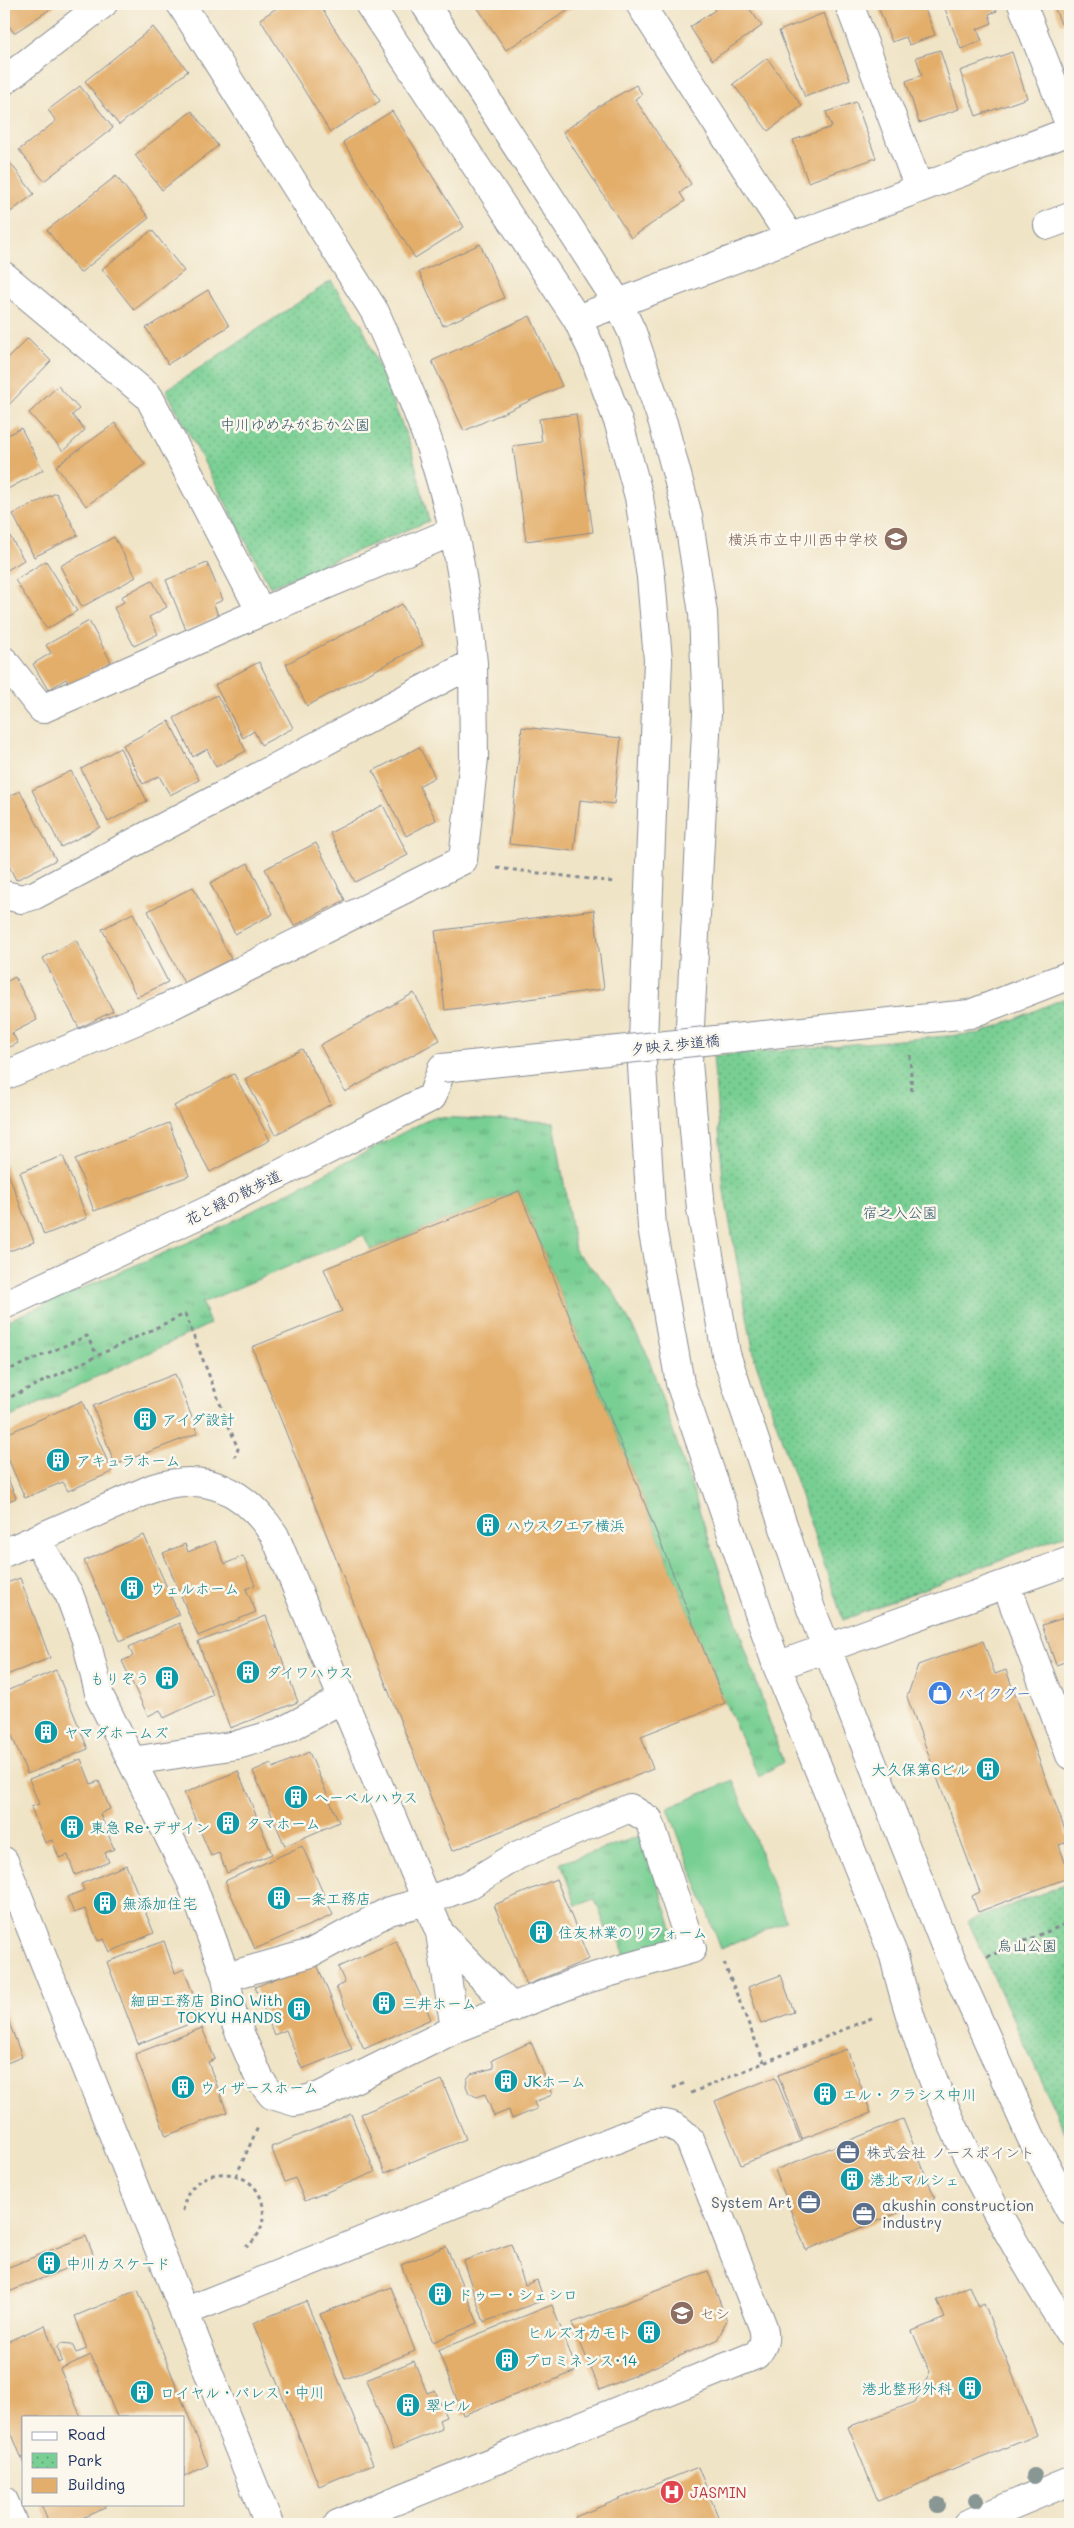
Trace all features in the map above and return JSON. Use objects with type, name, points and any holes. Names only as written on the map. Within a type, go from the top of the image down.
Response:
[{"type":"street","points":[[4,81],[103,4]]},
{"type":"street","points":[[4,1076],[164,1009],[463,860],[474,758],[473,663],[466,596],[439,473],[420,418],[375,312],[182,4]]},
{"type":"street","points":[[369,4],[577,319],[592,350],[619,424],[639,497],[651,577],[658,660],[642,1066],[652,1227],[680,1383],[777,1666],[894,1956],[906,2006],[946,2115],[1021,2256],[1070,2334]]},
{"type":"street","points":[[425,4],[618,303],[632,332],[663,423],[688,516],[703,613],[707,714],[688,1062],[701,1209],[726,1354],[811,1609],[944,1943],[1031,2137],[1070,2211]]},
{"type":"street","points":[[640,4],[790,238]]},
{"type":"street","points":[[849,4],[920,188]]},
{"type":"street","points":[[1022,4],[1070,126]]},
{"type":"street","points":[[577,319],[1070,131]]},
{"type":"street","points":[[4,276],[149,397],[261,612]]},
{"type":"street","points":[[4,661],[42,709],[261,612],[452,532]]},
{"type":"street","points":[[4,895],[22,899],[35,895],[473,663]]},
{"type":"street","name":"夕映え歩道橋","points":[[442,1068],[970,1014],[1070,975]]},
{"type":"street","name":"花と緑の散歩道","points":[[4,1305],[212,1209],[432,1097],[442,1068]]},
{"type":"street","points":[[4,1553],[153,1488],[173,1482],[194,1480],[225,1488],[252,1507],[275,1536],[440,1933],[455,2029]]},
{"type":"street","points":[[36,1538],[69,1594],[86,1640],[100,1697],[191,1882],[226,1977],[233,2017],[260,2080],[272,2095],[295,2102],[320,2096],[455,2029],[579,1981],[692,1949],[649,1820],[630,1808],[518,1855],[468,1886],[427,1901],[389,1911],[311,1953],[226,1977]]},
{"type":"street","points":[[777,1666],[1070,1561]]},
{"type":"street","points":[[1006,1584],[1070,1755]]},
{"type":"street","points":[[132,1761],[191,1750],[237,1745],[281,1732],[342,1699]]},
{"type":"street","points":[[4,1861],[269,2524]]},
{"type":"street","points":[[440,1933],[512,2008]]},
{"type":"street","points":[[184,2312],[654,2124],[665,2122],[674,2126],[682,2131],[690,2141],[763,2327],[765,2337],[763,2347],[756,2355],[338,2524]]},
{"type":"street","points":[[968,2524],[1070,2481]]},
{"type":"street","points":[[4,2500],[13,2524]]},
{"type":"path","points":[[463,860],[489,867],[650,886]]},
{"type":"path","points":[[4,1400],[185,1314],[238,1448],[225,1488]]},
{"type":"path","points":[[4,1372],[87,1336],[97,1355]]},
{"type":"path","points":[[980,1960],[1070,1922]]},
{"type":"path","points":[[692,1949],[724,1962],[764,2062]]},
{"type":"path","points":[[691,2093],[864,2021]]},
{"type":"path","points":[[236,2176],[272,2095]]},
{"type":"path","points":[[183,2217],[187,2196],[194,2185],[205,2177],[217,2174],[236,2176],[253,2186],[260,2196],[264,2210],[263,2223],[258,2236],[244,2248]]},
{"type":"green space","name":"中川ゆめみがおか公園","points":[[331,281],[362,325],[411,447],[429,521],[270,587],[166,390]]},
{"type":"green space","name":"宿之入公園","points":[[1070,996],[1070,1533],[843,1620],[755,1360],[724,1191],[713,1056],[981,1033]]},
{"type":"green space","points":[[433,1117],[554,1122],[575,1251],[612,1289],[648,1356],[783,1762],[759,1777],[725,1703],[519,1191],[371,1250],[363,1235],[202,1303],[210,1324],[4,1420],[4,1322],[210,1233]]},
{"type":"green space","points":[[733,1780],[786,1921],[721,1949],[668,1808]]},
{"type":"green space","points":[[643,1835],[675,1938],[658,1949],[625,1957],[617,1931],[608,1934],[595,1899],[576,1906],[561,1863]]},
{"type":"green space","name":"烏山公園","points":[[1070,1883],[1070,2143],[968,1921]]},
{"type":"building","points":[[4,4],[58,4],[14,33],[4,18]]},
{"type":"building","points":[[283,4],[319,4],[380,101],[330,132],[260,19]]},
{"type":"building","points":[[475,4],[578,4],[506,50]]},
{"type":"building","points":[[710,4],[746,4],[762,26],[712,60],[690,27],[715,10]]},
{"type":"building","points":[[877,4],[923,4],[935,35],[909,45],[906,37],[892,42]]},
{"type":"building","points":[[943,4],[994,4],[997,11],[989,14],[992,23],[977,29],[982,41],[961,49]]},
{"type":"building","points":[[1053,4],[1070,4],[1070,20],[1061,24]]},
{"type":"building","points":[[824,13],[850,79],[805,97],[779,31]]},
{"type":"building","points":[[153,27],[188,71],[119,125],[85,81]]},
{"type":"building","points":[[940,50],[959,109],[919,123],[906,81],[922,75],[916,57]]},
{"type":"building","points":[[1012,52],[1027,98],[976,116],[960,71]]},
{"type":"building","points":[[767,58],[802,106],[768,131],[733,84]]},
{"type":"building","points":[[636,85],[642,94],[635,99],[691,184],[680,193],[685,201],[631,238],[563,132],[599,106]]},
{"type":"building","points":[[80,86],[113,128],[44,181],[19,150],[56,121],[48,110]]},
{"type":"building","points":[[856,102],[876,158],[808,182],[793,140],[832,127],[826,112]]},
{"type":"building","points":[[192,111],[218,146],[162,190],[135,155]]},
{"type":"building","points":[[392,111],[464,227],[415,258],[343,142]]},
{"type":"building","points":[[8,160],[34,194],[4,217],[4,164]]},
{"type":"building","points":[[116,176],[149,218],[80,273],[47,230]]},
{"type":"building","points":[[152,230],[184,271],[134,310],[102,269]]},
{"type":"building","points":[[480,244],[504,298],[443,326],[419,272]]},
{"type":"building","points":[[208,290],[229,326],[168,364],[146,328]]},
{"type":"building","points":[[530,316],[562,386],[464,431],[432,361]]},
{"type":"building","points":[[28,338],[51,361],[4,410],[4,362]]},
{"type":"building","points":[[58,386],[79,409],[72,415],[85,430],[63,451],[29,413]]},
{"type":"building","points":[[576,414],[593,532],[526,541],[513,446],[542,442],[539,419]]},
{"type":"building","points":[[115,423],[145,464],[86,506],[56,466]]},
{"type":"building","points":[[21,428],[43,470],[4,491],[4,437]]},
{"type":"building","points":[[56,493],[78,535],[34,557],[13,514]]},
{"type":"building","points":[[4,526],[24,560],[4,572]]},
{"type":"building","points":[[114,537],[136,577],[82,607],[60,566]]},
{"type":"building","points":[[46,561],[77,611],[47,629],[15,580]]},
{"type":"building","points":[[207,563],[223,600],[214,604],[218,616],[186,630],[166,580]]},
{"type":"building","points":[[152,580],[167,607],[149,617],[158,634],[134,646],[114,608],[124,602],[121,597]]},
{"type":"building","points":[[402,604],[423,645],[307,706],[286,664]]},
{"type":"building","points":[[89,621],[111,662],[70,685],[66,679],[48,690],[33,664],[51,653],[46,645]]},
{"type":"building","points":[[259,662],[293,728],[261,745],[254,731],[243,738],[215,685]]},
{"type":"building","points":[[217,695],[246,751],[216,767],[207,749],[193,757],[174,718]]},
{"type":"building","points":[[169,721],[199,780],[170,795],[159,776],[143,784],[123,745]]},
{"type":"building","points":[[522,727],[621,738],[614,804],[580,800],[574,851],[509,844]]},
{"type":"building","points":[[419,747],[435,777],[419,786],[436,820],[406,836],[373,771]]},
{"type":"building","points":[[120,748],[147,801],[108,822],[81,769]]},
{"type":"building","points":[[71,771],[100,827],[61,847],[32,790]]},
{"type":"building","points":[[20,791],[56,860],[16,880],[4,856],[4,799]]},
{"type":"building","points":[[383,805],[408,855],[355,882],[330,833]]},
{"type":"building","points":[[316,843],[345,900],[294,926],[265,869]]},
{"type":"building","points":[[248,863],[273,914],[235,934],[210,883]]},
{"type":"building","points":[[193,887],[231,959],[184,983],[148,911]]},
{"type":"building","points":[[594,910],[604,989],[445,1010],[435,931]]},
{"type":"building","points":[[133,913],[168,982],[137,997],[102,929]]},
{"type":"building","points":[[76,940],[113,1011],[79,1028],[43,958]]},
{"type":"building","points":[[15,977],[37,1020],[12,1033],[18,1043],[4,1050],[4,983]]},
{"type":"building","points":[[414,993],[440,1040],[345,1092],[320,1045]]},
{"type":"building","points":[[302,1049],[331,1104],[275,1135],[245,1079]]},
{"type":"building","points":[[234,1074],[270,1140],[210,1172],[174,1106]]},
{"type":"building","points":[[169,1123],[189,1176],[94,1211],[75,1159]]},
{"type":"building","points":[[63,1156],[87,1218],[44,1235],[20,1172]]},
{"type":"building","points":[[4,1162],[34,1242],[4,1253]]},
{"type":"building","name":"ハウスクエア横浜","points":[[519,1191],[725,1703],[641,1736],[653,1769],[452,1851],[252,1347],[342,1311],[324,1269]]},
{"type":"building","name":"アイダ設計","points":[[175,1374],[198,1433],[115,1465],[93,1406]]},
{"type":"building","name":"アキュラホーム","points":[[82,1401],[112,1472],[68,1491],[63,1482],[25,1498],[4,1449],[4,1435]]},
{"type":"building","points":[[4,1469],[16,1498],[4,1503]]},
{"type":"building","name":"ウェルホーム","points":[[144,1535],[179,1615],[120,1641],[84,1561]]},
{"type":"building","points":[[215,1541],[225,1564],[243,1556],[255,1585],[246,1589],[256,1612],[198,1636],[163,1553],[185,1544],[188,1552]]},
{"type":"building","points":[[20,1578],[50,1658],[4,1676],[4,1584]]},
{"type":"building","name":"ダイワハウス","points":[[266,1616],[298,1702],[230,1728],[198,1642]]},
{"type":"building","points":[[1070,1616],[1070,1660],[1056,1665],[1042,1625]]},
{"type":"building","name":"もりぞう","points":[[179,1623],[213,1695],[164,1718],[160,1710],[148,1716],[122,1661],[133,1656],[129,1647]]},
{"type":"building","name":"大久保第6ビル","points":[[983,1641],[995,1674],[1006,1670],[1069,1841],[1059,1845],[1070,1877],[978,1912],[972,1896],[980,1892],[907,1697],[918,1665]]},
{"type":"building","name":"ヤマダホームズ","points":[[56,1670],[88,1749],[27,1774],[4,1715],[4,1692]]},
{"type":"building","name":"へーベルハウス","points":[[309,1752],[339,1822],[285,1846],[253,1771],[271,1763],[273,1768]]},
{"type":"building","name":"東急 Re･デザイン","points":[[81,1759],[91,1784],[99,1781],[110,1809],[100,1814],[114,1849],[105,1853],[109,1862],[75,1875],[68,1855],[59,1858],[52,1840],[45,1843],[31,1807],[39,1804],[29,1779]]},
{"type":"building","name":"タマホーム","points":[[238,1771],[272,1854],[227,1873],[219,1853],[211,1856],[184,1793]]},
{"type":"building","name":"一条工務店","points":[[302,1846],[333,1915],[255,1949],[225,1881]]},
{"type":"building","name":"無添加住宅","points":[[126,1865],[154,1933],[110,1952],[104,1939],[98,1941],[85,1909],[74,1913],[67,1897],[84,1890],[81,1884]]},
{"type":"building","name":"住友林業のリフォーム","points":[[556,1879],[589,1959],[527,1985],[494,1905]]},
{"type":"building","points":[[164,1941],[175,1973],[184,1969],[202,2019],[138,2044],[107,1962]]},
{"type":"building","name":"三井ホーム","points":[[396,1941],[431,2019],[364,2049],[336,1987],[345,1983],[338,1967]]},
{"type":"building","name":"細田工務店 BinO With TOKYU HANDS","points":[[316,1962],[352,2049],[302,2069],[286,2030],[274,2035],[255,1987]]},
{"type":"building","points":[[781,1975],[794,2012],[761,2024],[748,1987]]},
{"type":"building","points":[[4,2009],[22,2057],[4,2064]]},
{"type":"building","name":"ウィザースホーム","points":[[202,2028],[215,2059],[208,2062],[227,2112],[166,2136],[135,2054]]},
{"type":"building","name":"JKホーム","points":[[531,2042],[552,2095],[534,2102],[537,2109],[512,2119],[509,2110],[494,2116],[485,2094],[477,2097],[469,2093],[466,2086],[467,2079],[471,2074],[494,2068],[492,2060]]},
{"type":"building","name":"エル・クラシス中川","points":[[847,2049],[871,2113],[802,2139],[778,2075]]},
{"type":"building","points":[[775,2077],[801,2141],[741,2165],[715,2101]]},
{"type":"building","points":[[442,2080],[466,2139],[385,2173],[361,2114]]},
{"type":"building","points":[[351,2114],[375,2172],[305,2201],[295,2178],[285,2182],[271,2147]]},
{"type":"building","name":"港北マルシェ","points":[[903,2119],[935,2198],[806,2250],[775,2170]]},
{"type":"building","name":"中川カスケード","points":[[86,2236],[94,2257],[4,2294],[4,2269]]},
{"type":"building","points":[[511,2244],[525,2285],[537,2280],[544,2300],[484,2322],[463,2261]]},
{"type":"building","name":"ドゥー・シェシロ","points":[[446,2246],[478,2323],[433,2342],[401,2265]]},
{"type":"building","name":"ヒルズオカモト","points":[[708,2271],[727,2321],[717,2340],[600,2390],[572,2323]]},
{"type":"building","name":"港北整形外科","points":[[969,2286],[978,2307],[984,2304],[1037,2435],[878,2501],[848,2427],[915,2402],[930,2372],[912,2331],[945,2318],[937,2300]]},
{"type":"building","points":[[391,2287],[415,2351],[345,2379],[320,2314]]},
{"type":"building","name":"ロイヤル・パレス・中川","points":[[138,2290],[208,2465],[185,2476],[185,2416],[117,2416],[91,2355],[60,2369],[81,2416],[22,2416],[22,2459],[4,2415],[4,2343],[45,2325],[58,2363],[62,2361],[58,2348],[60,2343],[72,2344],[76,2353],[87,2349],[75,2316]]},
{"type":"building","points":[[306,2301],[373,2464],[319,2486],[253,2323]]},
{"type":"building","name":"プロミネンス･14","points":[[552,2305],[577,2371],[463,2415],[438,2350]]},
{"type":"building","name":"翠ビル","points":[[414,2361],[427,2393],[435,2390],[446,2417],[439,2420],[442,2429],[393,2449],[366,2380]]},
{"type":"building","name":"JASMIN","points":[[698,2467],[721,2524],[578,2524],[575,2517]]},
{"type":"building","points":[[42,2506],[104,2506],[105,2508],[68,2524],[60,2524],[59,2521],[49,2524]]},
{"type":"place","name":"横浜市立中川西中学校","points":[[896,539]]},
{"type":"place","name":"アイダ設計","points":[[145,1419]]},
{"type":"place","name":"アキュラホーム","points":[[58,1460]]},
{"type":"place","name":"ハウスクエア横浜","points":[[488,1525]]},
{"type":"place","name":"ウェルホーム","points":[[132,1588]]},
{"type":"place","name":"ダイワハウス","points":[[248,1672]]},
{"type":"place","name":"もりぞう","points":[[167,1678]]},
{"type":"place","name":"バイクグー","points":[[940,1693]]},
{"type":"place","name":"ヤマダホームズ","points":[[46,1732]]},
{"type":"place","name":"大久保第6ビル","points":[[988,1769]]},
{"type":"place","name":"へーベルハウス","points":[[296,1797]]},
{"type":"place","name":"タマホーム","points":[[228,1823]]},
{"type":"place","name":"東急 Re･デザイン","points":[[72,1827]]},
{"type":"place","name":"一条工務店","points":[[279,1898]]},
{"type":"place","name":"無添加住宅","points":[[105,1903]]},
{"type":"place","name":"住友林業のリフォーム","points":[[541,1932]]},
{"type":"place","name":"三井ホーム","points":[[384,2003]]},
{"type":"place","name":"細田工務店 BinO With TOKYU HANDS","points":[[299,2009]]},
{"type":"place","name":"JKホーム","points":[[506,2081]]},
{"type":"place","name":"ウィザースホーム","points":[[183,2087]]},
{"type":"place","name":"エル・クラシス中川","points":[[825,2094]]},
{"type":"place","name":"株式会社 ノースポイント","points":[[848,2152]]},
{"type":"place","name":"港北マルシェ","points":[[852,2179]]},
{"type":"place","name":"System Art","points":[[809,2202]]},
{"type":"place","name":"akushin construction industry","points":[[864,2214]]},
{"type":"place","name":"中川カスケード","points":[[49,2263]]},
{"type":"place","name":"ドゥー・シェシロ","points":[[440,2294]]},
{"type":"place","name":"セシ","points":[[682,2313]]},
{"type":"place","name":"ヒルズオカモト","points":[[649,2332]]},
{"type":"place","name":"プロミネンス･14","points":[[507,2360]]},
{"type":"place","name":"港北整形外科","points":[[970,2388]]},
{"type":"place","name":"ロイヤル・パレス・中川","points":[[142,2392]]},
{"type":"place","name":"翠ビル","points":[[408,2405]]},
{"type":"place","name":"JASMIN","points":[[672,2492]]}]
